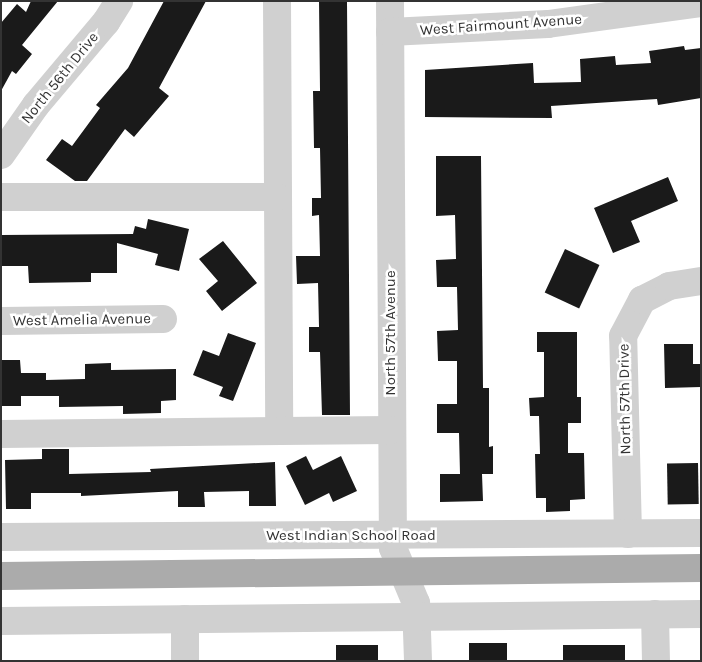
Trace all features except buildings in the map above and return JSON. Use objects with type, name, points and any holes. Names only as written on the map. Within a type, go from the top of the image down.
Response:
[{"type":"main road","points":[[1,576],[701,568]]},
{"type":"street","name":"North 56th Drive","points":[[1,155],[36,105],[106,22],[119,1]]},
{"type":"street","points":[[277,1],[279,431]]},
{"type":"street","name":"North 57th Avenue","points":[[390,1],[393,548],[405,570],[416,604],[418,661]]},
{"type":"street","name":"West Fairmount Avenue","points":[[390,32],[548,24],[701,3]]},
{"type":"street","points":[[1,197],[277,197]]},
{"type":"street","name":"North 57th Drive","points":[[628,534],[624,336],[642,300],[669,286],[701,281]]},
{"type":"street","name":"West Amelia Avenue","points":[[1,321],[163,319]]},
{"type":"street","points":[[1,434],[391,430]]},
{"type":"street","name":"West Indian School Road","points":[[1,537],[393,537],[701,533]]},
{"type":"street","points":[[655,614],[656,661]]},
{"type":"street","points":[[1,621],[701,614]]},
{"type":"street","points":[[184,619],[185,661]]}]
